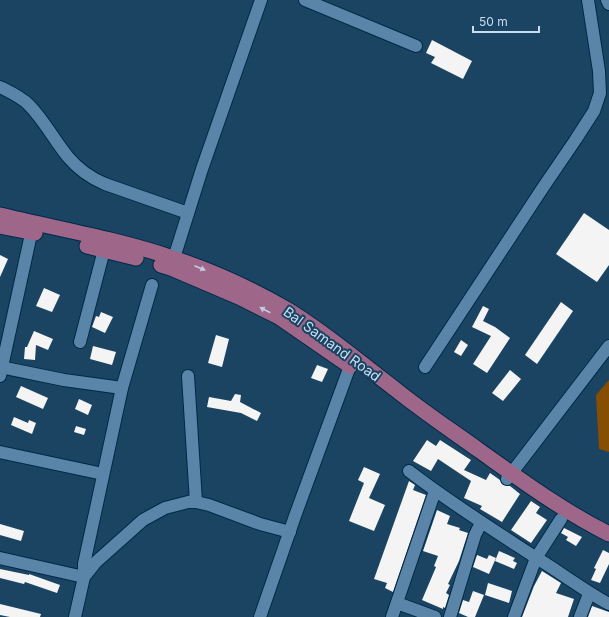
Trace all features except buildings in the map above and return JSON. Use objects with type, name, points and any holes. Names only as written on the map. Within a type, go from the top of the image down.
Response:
[{"type":"main road","name":"Bal Samand Road","points":[[0,215],[32,228],[104,250],[171,268],[239,297],[279,318],[350,366],[391,398],[509,476],[609,534]]},
{"type":"main road","name":"Bal Samand Road","points":[[0,226],[32,228],[131,246],[174,258],[271,300],[330,338],[561,518],[609,545]]},
{"type":"street","points":[[174,258],[261,0]]},
{"type":"street","points":[[305,0],[416,46]]},
{"type":"street","points":[[425,367],[594,111],[600,93],[600,71],[588,0]]},
{"type":"street","points":[[607,0],[609,4]]},
{"type":"street","points":[[0,87],[28,104],[37,114],[68,158],[78,168],[92,178],[188,213]]},
{"type":"street","points":[[32,228],[1,370],[122,388]]},
{"type":"street","points":[[80,342],[104,250]]},
{"type":"street","points":[[75,617],[84,577],[84,564],[122,388],[152,286]]},
{"type":"street","points":[[509,476],[609,346]]},
{"type":"street","points":[[260,617],[350,366]]},
{"type":"street","points":[[188,376],[196,502]]},
{"type":"street","points":[[0,452],[103,474]]},
{"type":"street","points":[[409,471],[481,523],[589,594],[609,604]]},
{"type":"street","points":[[392,617],[435,491]]},
{"type":"street","points":[[84,577],[96,562],[142,520],[165,508],[192,501],[209,505],[260,524],[290,532]]},
{"type":"street","points":[[514,617],[526,581],[536,558],[561,518]]},
{"type":"street","points":[[450,617],[475,535],[481,523]]},
{"type":"street","points":[[0,558],[84,577]]},
{"type":"street","points":[[580,617],[589,594]]},
{"type":"street","points":[[397,603],[435,617]]},
{"type":"shaded area","points":[[609,380],[609,452],[599,449],[596,395]]}]
